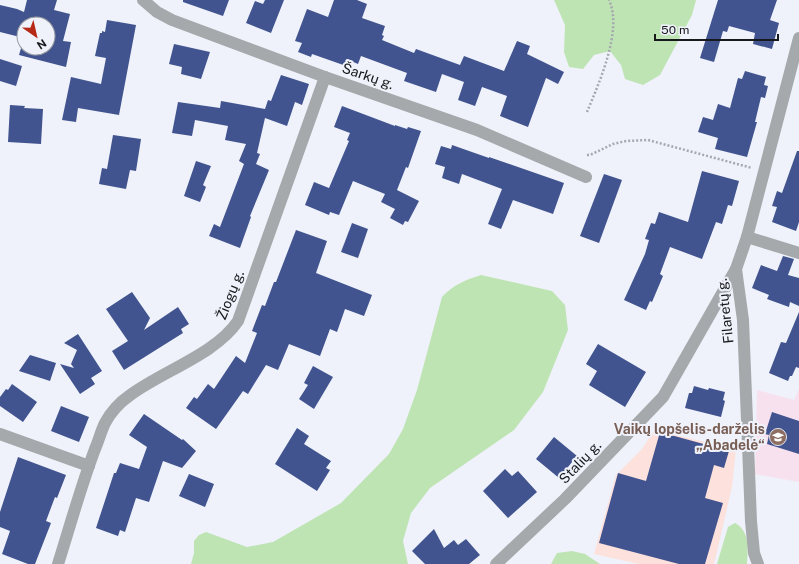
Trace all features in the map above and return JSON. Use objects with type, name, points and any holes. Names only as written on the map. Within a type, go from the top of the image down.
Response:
[{"type":"street","name":"Šarkų g.","points":[[143,0],[157,12],[172,20],[325,77],[477,130],[586,177]]},
{"type":"street","name":"Filaretų g.","points":[[758,564],[754,553],[751,521],[743,320],[736,269],[747,237],[799,38]]},
{"type":"street","name":"Žiogų g.","points":[[58,564],[89,466],[106,423],[115,409],[127,397],[145,385],[220,341],[232,331],[238,321],[325,77]]},
{"type":"street","points":[[747,237],[799,253]]},
{"type":"street","name":"Stalių g.","points":[[496,564],[565,499],[663,397],[736,269]]},
{"type":"street","points":[[0,434],[89,466]]},
{"type":"path","points":[[587,112],[612,45],[613,7],[609,0]]},
{"type":"path","points":[[587,155],[613,144],[626,141],[648,140],[764,171]]},
{"type":"shaded area","name":"Vaikų lopšelis-darželis „Abadelė“","points":[[799,389],[799,482],[755,474],[757,390],[794,400]]},
{"type":"shaded area","points":[[654,430],[736,449],[732,487],[714,564],[639,564],[594,554],[616,475],[642,449]]},
{"type":"green space","points":[[554,0],[696,0],[692,15],[660,75],[643,85],[625,79],[621,65],[610,51],[594,55],[583,69],[569,67],[564,52],[565,25]]},
{"type":"green space","points":[[481,275],[552,291],[565,305],[568,330],[543,392],[514,430],[430,488],[411,513],[403,541],[408,564],[191,564],[194,553],[194,541],[199,535],[206,532],[247,547],[273,542],[341,503],[389,454],[403,429],[417,390],[442,297],[450,289],[460,283]]},
{"type":"green space","points":[[735,523],[740,526],[746,536],[748,547],[747,564],[717,564],[728,527]]},
{"type":"green space","points":[[572,551],[585,554],[600,564],[551,564],[557,553]]},
{"type":"building","points":[[27,0],[57,0],[54,10],[70,14],[63,41],[71,42],[66,67],[23,56],[56,56],[56,16],[16,16],[16,36],[0,32],[0,5],[24,12]]},
{"type":"building","points":[[183,0],[229,0],[223,16],[183,2]]},
{"type":"building","points":[[265,0],[284,0],[271,33],[246,23],[255,1],[263,4]]},
{"type":"building","points":[[334,0],[357,0],[367,4],[362,18],[385,26],[382,40],[414,53],[416,49],[460,65],[464,56],[504,71],[517,41],[530,46],[527,54],[564,72],[558,84],[546,78],[528,127],[500,116],[507,96],[482,87],[475,106],[458,100],[464,82],[442,74],[436,92],[404,81],[407,73],[361,56],[358,64],[351,61],[349,67],[312,54],[311,57],[298,52],[302,43],[295,41],[307,9],[328,17]]},
{"type":"building","points":[[718,0],[777,0],[770,20],[779,23],[772,49],[753,44],[755,33],[729,26],[727,32],[723,31],[714,62],[700,58]]},
{"type":"building","points":[[107,20],[136,25],[119,115],[78,108],[76,122],[62,120],[71,77],[101,84],[106,58],[95,56],[100,33],[102,33],[102,31],[105,32]]},
{"type":"building","points":[[174,44],[210,52],[201,79],[181,74],[182,67],[169,64]]},
{"type":"building","points":[[0,59],[22,66],[16,86],[0,81]]},
{"type":"building","points":[[745,71],[766,77],[764,85],[768,86],[765,98],[761,97],[755,122],[757,122],[747,157],[715,149],[718,138],[698,132],[703,117],[713,120],[718,104],[730,108],[738,78],[742,79]]},
{"type":"building","points":[[281,75],[309,84],[302,105],[295,102],[287,126],[265,118],[257,153],[260,154],[256,164],[269,170],[250,216],[251,217],[240,248],[209,236],[214,224],[220,227],[244,164],[239,161],[246,144],[225,140],[228,126],[195,120],[192,136],[172,133],[178,102],[220,108],[221,101],[265,109],[268,100],[271,101]]},
{"type":"building","points":[[10,105],[25,106],[24,108],[43,109],[41,144],[8,142]]},
{"type":"building","points":[[342,106],[395,126],[407,129],[408,127],[421,131],[408,168],[406,167],[397,190],[419,201],[408,222],[405,221],[403,225],[390,218],[395,209],[381,202],[385,194],[353,181],[339,215],[330,212],[329,215],[305,205],[314,182],[329,188],[349,141],[347,140],[350,133],[334,127]]},
{"type":"building","points":[[113,135],[141,139],[136,171],[130,170],[126,189],[99,184],[102,168],[107,169]]},
{"type":"building","points":[[452,145],[564,183],[553,214],[513,200],[501,229],[488,224],[502,189],[462,174],[459,184],[442,178],[445,167],[435,164],[441,146],[451,149]]},
{"type":"building","points":[[797,151],[799,151],[799,222],[796,231],[772,222],[777,207],[772,206],[777,191],[782,193]]},
{"type":"building","points":[[196,161],[211,166],[203,185],[206,187],[200,202],[184,196]]},
{"type":"building","points":[[702,171],[739,181],[732,206],[728,205],[722,224],[716,222],[702,259],[670,247],[660,274],[663,276],[652,302],[650,301],[646,310],[624,300],[645,254],[649,240],[645,239],[651,223],[655,224],[659,212],[688,222]]},
{"type":"building","points":[[604,174],[622,180],[599,243],[580,236]]},
{"type":"building","points":[[352,223],[368,229],[358,258],[341,252]]},
{"type":"building","points":[[296,230],[327,241],[316,273],[372,295],[364,316],[345,309],[337,332],[330,329],[320,356],[289,344],[278,370],[266,365],[248,394],[243,391],[216,429],[186,408],[194,397],[197,399],[208,384],[214,389],[236,356],[245,363],[257,333],[252,331],[262,305],[265,306],[274,282],[276,282]]},
{"type":"building","points":[[783,256],[794,259],[788,275],[799,278],[799,306],[790,302],[789,307],[767,299],[769,295],[752,288],[761,265],[777,271]]},
{"type":"building","points":[[132,292],[150,318],[144,330],[178,307],[189,324],[181,329],[183,333],[124,370],[112,351],[128,341],[106,309]]},
{"type":"building","points":[[799,312],[799,368],[796,367],[788,381],[769,373],[781,342],[786,343]]},
{"type":"building","points":[[78,334],[102,371],[91,378],[95,384],[80,394],[60,364],[74,368],[71,364],[77,350],[64,343]]},
{"type":"building","points":[[598,344],[646,372],[625,407],[589,385],[597,371],[586,364]]},
{"type":"building","points":[[30,355],[56,363],[50,381],[19,371]]},
{"type":"building","points":[[313,366],[333,377],[314,409],[299,399],[308,385],[304,383]]},
{"type":"building","points":[[12,384],[37,402],[23,422],[0,406],[0,397]]},
{"type":"building","points":[[694,386],[708,390],[709,388],[725,392],[723,400],[725,401],[721,417],[685,408],[689,393],[692,393]]},
{"type":"building","points":[[61,406],[89,417],[79,442],[51,431]]},
{"type":"building","points":[[772,412],[799,421],[799,454],[767,444],[769,435],[765,434]]},
{"type":"building","points":[[144,414],[182,440],[183,439],[196,451],[182,468],[163,461],[149,502],[136,498],[125,532],[120,530],[118,536],[96,528],[114,473],[116,473],[120,463],[139,469],[147,447],[129,435]]},
{"type":"building","points":[[297,428],[309,436],[304,444],[331,461],[326,468],[330,470],[317,491],[275,464]]},
{"type":"building","points":[[660,432],[729,451],[724,468],[714,465],[705,498],[723,503],[705,564],[679,564],[599,543],[618,473],[646,481]]},
{"type":"building","points":[[554,437],[577,456],[559,478],[536,459]]},
{"type":"building","points":[[18,457],[66,475],[57,498],[55,497],[46,521],[51,523],[35,564],[28,564],[2,554],[10,531],[0,527],[0,512]]},
{"type":"building","points":[[505,469],[512,476],[518,471],[537,492],[508,518],[483,491]]},
{"type":"building","points":[[189,474],[214,484],[205,507],[179,496]]},
{"type":"building","points":[[434,529],[444,548],[454,540],[458,545],[466,539],[480,555],[469,564],[425,564],[412,551]]},
{"type":"place","name":"Vaikų lopšelis-darželis „Abadelė“","points":[[778,437]]}]
